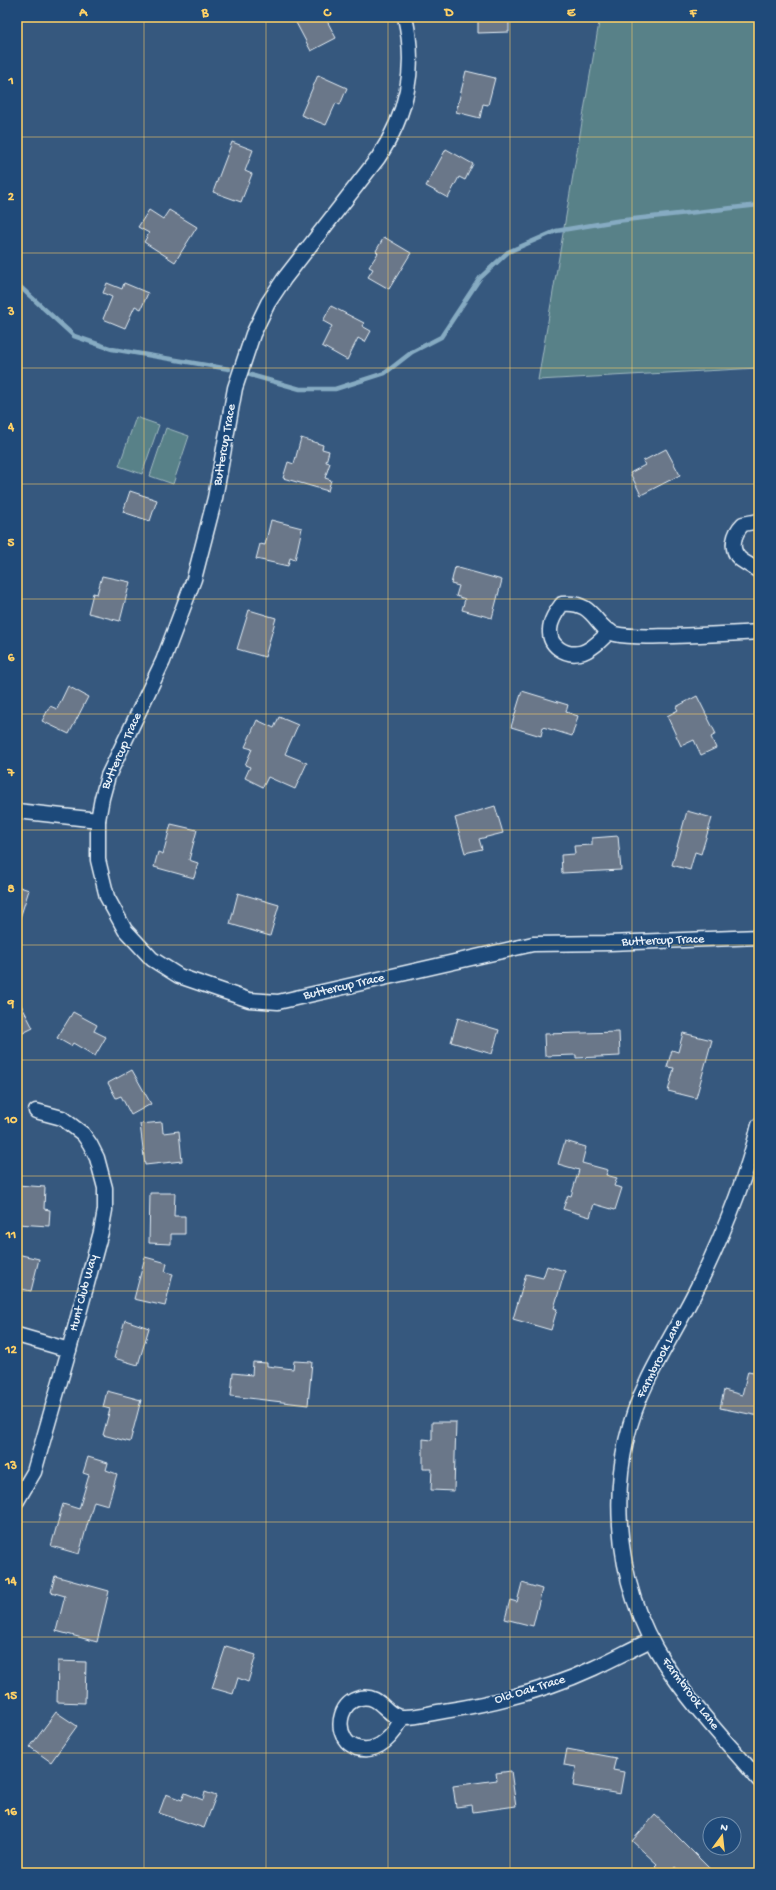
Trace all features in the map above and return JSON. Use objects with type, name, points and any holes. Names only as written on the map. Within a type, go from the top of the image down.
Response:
[{"type":"street","name":"Buttercup Trace","points":[[405,17],[410,44],[410,70],[407,96],[391,139],[378,158],[284,279],[268,303],[253,334],[235,388],[215,498],[194,579],[163,661],[108,776],[102,798],[98,820],[98,860],[107,897],[125,930],[152,959],[179,976],[249,1000],[278,1002],[533,944],[609,943],[759,937]]},
{"type":"street","points":[[759,521],[743,524],[734,539],[734,550],[739,558],[759,571]]},
{"type":"street","points":[[610,632],[614,634],[651,636],[759,632]]},
{"type":"street","points":[[17,811],[98,820]]},
{"type":"street","name":"Hunt Club Way","points":[[17,1501],[34,1472],[101,1232],[105,1210],[105,1188],[97,1158],[90,1144],[83,1134],[62,1118],[36,1111]]},
{"type":"street","name":"Farmbrook Lane","points":[[759,1125],[734,1204],[700,1282],[646,1383],[635,1411],[625,1446],[619,1497],[621,1543],[632,1593],[651,1640],[682,1688],[759,1780]]},
{"type":"street","points":[[17,1335],[69,1350]]},
{"type":"street","name":"Old Oak Trace","points":[[402,1717],[470,1707],[531,1692],[593,1669],[651,1640]]},
{"type":"green space","points":[[600,17],[759,17],[759,368],[538,380]]},
{"type":"green space","points":[[136,417],[159,425],[142,474],[119,466]]},
{"type":"green space","points":[[166,428],[189,436],[173,484],[150,476]]},
{"type":"building","points":[[293,17],[325,17],[336,38],[311,51]]},
{"type":"building","points":[[478,17],[509,17],[509,32],[478,33]]},
{"type":"building","points":[[466,71],[495,78],[488,105],[483,104],[480,118],[456,112]]},
{"type":"building","points":[[318,75],[347,88],[340,105],[336,103],[326,125],[301,115]]},
{"type":"building","points":[[232,142],[253,150],[245,171],[252,174],[241,202],[213,192]]},
{"type":"building","points":[[446,149],[473,164],[465,180],[459,177],[448,198],[426,186]]},
{"type":"building","points":[[149,210],[163,219],[169,210],[197,227],[175,262],[144,242],[149,233],[138,227]]},
{"type":"building","points":[[384,237],[411,253],[389,289],[368,277],[373,269],[369,267],[378,253],[376,251]]},
{"type":"building","points":[[107,283],[122,289],[124,283],[148,293],[141,309],[135,306],[125,328],[103,319],[112,297],[103,293]]},
{"type":"building","points":[[331,306],[364,323],[362,326],[371,331],[365,342],[358,338],[347,360],[322,346],[332,326],[323,321]]},
{"type":"building","points":[[301,438],[323,445],[322,449],[329,451],[326,462],[330,463],[325,478],[331,480],[328,491],[283,478],[288,462],[294,464]]},
{"type":"building","points":[[666,449],[680,475],[641,495],[630,473],[645,465],[643,461]]},
{"type":"building","points":[[130,491],[157,500],[150,521],[123,512]]},
{"type":"building","points":[[271,520],[302,528],[295,560],[290,558],[288,566],[256,559],[260,544],[265,545]]},
{"type":"building","points":[[455,567],[502,580],[492,618],[462,610],[465,599],[456,596],[459,586],[451,584]]},
{"type":"building","points":[[102,576],[130,582],[120,621],[88,613],[93,593],[97,594]]},
{"type":"building","points":[[249,610],[276,618],[265,657],[237,649]]},
{"type":"building","points":[[68,686],[88,697],[69,734],[42,721],[50,706],[57,709]]},
{"type":"building","points":[[522,691],[568,705],[566,712],[578,716],[572,736],[543,727],[541,736],[511,727]]},
{"type":"building","points":[[697,696],[716,734],[711,737],[716,748],[701,755],[694,740],[681,746],[667,716],[678,710],[676,707]]},
{"type":"building","points":[[279,717],[298,725],[285,754],[307,763],[295,789],[268,777],[263,787],[245,778],[250,767],[245,765],[252,749],[245,747],[257,720],[274,728]]},
{"type":"building","points":[[495,806],[503,833],[479,839],[482,849],[465,853],[455,818]]},
{"type":"building","points":[[687,811],[712,818],[701,854],[695,852],[690,870],[672,865]]},
{"type":"building","points":[[171,824],[197,830],[189,860],[198,863],[194,878],[154,867],[158,852],[163,854]]},
{"type":"building","points":[[618,836],[621,870],[562,873],[561,855],[575,854],[574,846],[592,845],[592,838]]},
{"type":"building","points":[[17,886],[29,890],[19,921],[17,920]]},
{"type":"building","points":[[238,893],[279,905],[270,936],[230,924]]},
{"type":"building","points":[[17,997],[33,1028],[17,1036]]},
{"type":"building","points":[[73,1012],[97,1025],[94,1031],[106,1037],[95,1056],[73,1043],[71,1046],[57,1038]]},
{"type":"building","points":[[458,1018],[499,1030],[492,1054],[451,1042]]},
{"type":"building","points":[[619,1032],[620,1056],[576,1058],[576,1055],[545,1056],[544,1034]]},
{"type":"building","points":[[683,1033],[712,1040],[696,1098],[668,1091],[674,1068],[667,1067],[672,1050],[678,1052]]},
{"type":"building","points":[[132,1070],[151,1104],[131,1115],[121,1096],[116,1098],[108,1083]]},
{"type":"building","points":[[162,1122],[163,1133],[179,1131],[182,1161],[145,1165],[140,1124]]},
{"type":"building","points":[[565,1141],[586,1147],[582,1163],[608,1170],[606,1175],[617,1178],[614,1186],[622,1188],[615,1210],[594,1204],[590,1217],[563,1209],[568,1195],[571,1196],[579,1170],[558,1164]]},
{"type":"building","points":[[17,1185],[45,1187],[44,1209],[50,1210],[49,1226],[17,1224]]},
{"type":"building","points":[[150,1193],[175,1193],[174,1216],[185,1216],[185,1234],[171,1234],[171,1244],[149,1243]]},
{"type":"building","points":[[17,1254],[39,1259],[31,1291],[17,1288]]},
{"type":"building","points":[[145,1257],[167,1263],[165,1272],[173,1274],[165,1306],[134,1299]]},
{"type":"building","points":[[547,1266],[565,1271],[554,1308],[557,1309],[551,1330],[513,1319],[526,1274],[543,1278]]},
{"type":"building","points":[[125,1320],[149,1328],[138,1365],[114,1358]]},
{"type":"building","points":[[294,1361],[312,1362],[308,1405],[231,1396],[233,1373],[252,1375],[253,1362],[267,1363],[267,1366],[293,1369]]},
{"type":"building","points":[[748,1371],[759,1373],[759,1416],[720,1408],[724,1390],[742,1395]]},
{"type":"building","points":[[107,1391],[141,1400],[130,1442],[103,1435],[110,1409],[103,1407]]},
{"type":"building","points":[[432,1422],[456,1422],[454,1491],[431,1490],[432,1469],[423,1469],[423,1439],[432,1440]]},
{"type":"building","points":[[88,1457],[108,1463],[106,1470],[117,1474],[108,1505],[94,1501],[79,1554],[51,1546],[63,1504],[79,1509],[89,1475],[83,1473]]},
{"type":"building","points":[[55,1576],[109,1591],[97,1642],[56,1631],[65,1596],[51,1592]]},
{"type":"building","points":[[522,1583],[542,1589],[533,1626],[505,1619],[510,1600],[517,1602]]},
{"type":"building","points":[[226,1646],[256,1655],[248,1682],[238,1678],[233,1694],[212,1688]]},
{"type":"building","points":[[58,1661],[86,1662],[85,1703],[57,1702]]},
{"type":"building","points":[[56,1712],[77,1726],[51,1762],[30,1747]]},
{"type":"building","points":[[567,1749],[616,1758],[613,1770],[624,1772],[620,1794],[573,1786],[576,1767],[564,1765]]},
{"type":"building","points":[[511,1771],[516,1806],[473,1812],[472,1805],[456,1807],[453,1786],[497,1780],[496,1773]]},
{"type":"building","points":[[205,1792],[216,1796],[204,1828],[159,1813],[166,1794],[182,1800],[185,1793],[203,1800]]},
{"type":"building","points":[[655,1815],[714,1873],[682,1873],[675,1867],[669,1873],[662,1873],[655,1866],[657,1864],[632,1841]]},
{"type":"waterway","points":[[247,374],[300,389],[335,389],[385,373],[412,352],[441,337],[480,278],[508,252],[556,231],[616,221],[759,205]]},
{"type":"waterway","points":[[17,284],[74,336],[112,349],[229,369]]}]
